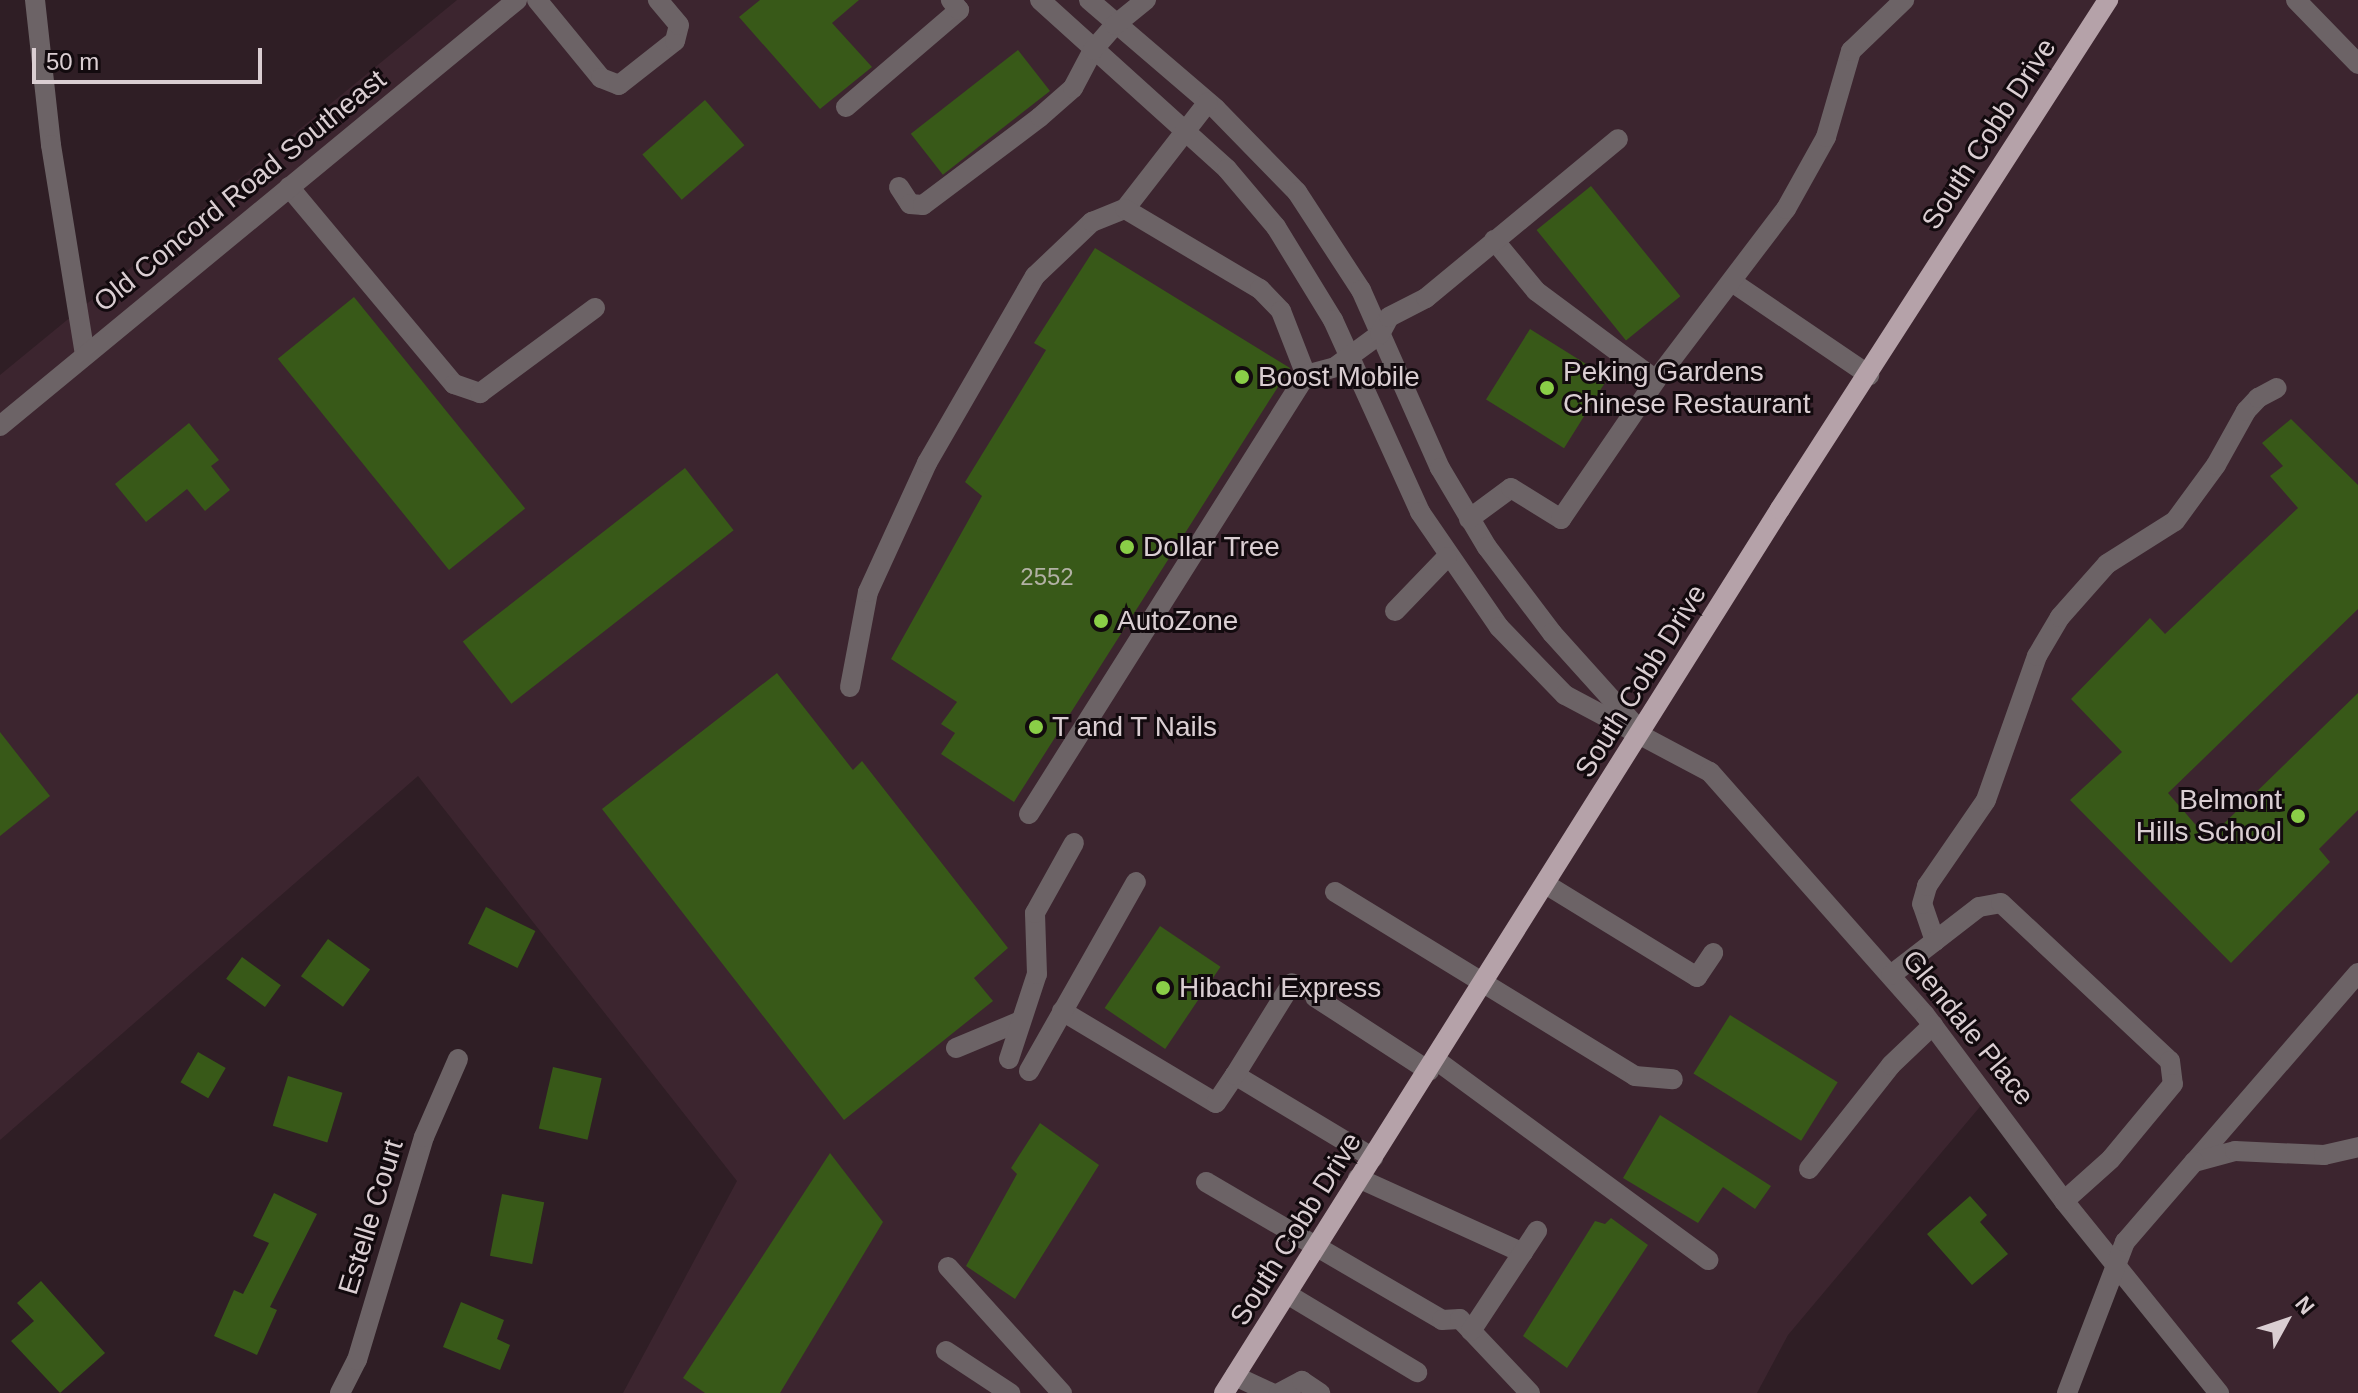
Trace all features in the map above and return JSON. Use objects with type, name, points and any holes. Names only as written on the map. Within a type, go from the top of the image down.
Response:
[{"type":"main road","name":"South Cobb Drive","points":[[1230,1385],[1641,731],[2108,0]]},
{"type":"street","points":[[35,0],[51,145],[85,354]]},
{"type":"street","name":"Old Concord Road Southeast","points":[[0,426],[517,0]]},
{"type":"street","points":[[537,0],[601,78],[619,85],[675,41],[679,25],[658,0]]},
{"type":"street","points":[[846,107],[959,10],[951,0]]},
{"type":"street","points":[[1040,0],[1227,169],[1276,227],[1315,286],[1403,480],[1447,557],[1499,627],[1565,695],[1641,731]]},
{"type":"street","points":[[1089,0],[1208,102],[1297,192],[1340,254],[1440,468],[1469,519],[1552,633],[1641,731]]},
{"type":"street","points":[[899,187],[910,204],[923,205],[1073,88],[1093,50],[1115,25],[1146,0]]},
{"type":"street","points":[[1469,519],[1511,488],[1561,519],[1656,380],[1786,209],[1819,152],[1851,51],[1904,0]]},
{"type":"street","points":[[2296,0],[2358,64]]},
{"type":"street","points":[[850,687],[868,592],[950,423],[1035,276],[1092,222],[1125,209],[1208,102]]},
{"type":"street","points":[[1029,814],[1306,375],[1335,367],[1348,354],[1380,334],[1389,317],[1426,298],[1618,139]]},
{"type":"street","points":[[289,187],[454,384],[480,393],[595,308]]},
{"type":"street","points":[[1125,209],[1260,289],[1281,311],[1306,375]]},
{"type":"street","points":[[1494,240],[1536,291],[1656,380]]},
{"type":"street","points":[[1732,282],[1869,375]]},
{"type":"street","points":[[1935,941],[1922,904],[1927,886],[1986,800],[2017,723],[2037,656],[2060,617],[2107,564],[2175,521],[2246,411],[2258,398],[2277,388]]},
{"type":"street","points":[[1395,611],[1447,557]]},
{"type":"street","name":"Glendale Place","points":[[1641,731],[1710,772],[1775,856],[1891,975],[1933,1025],[2064,1201],[2219,1393]]},
{"type":"street","points":[[1009,1059],[1037,974],[1035,913],[1074,843]]},
{"type":"street","points":[[1029,1071],[1136,882]]},
{"type":"street","points":[[1547,885],[1697,977],[1713,953]]},
{"type":"street","points":[[1335,892],[1635,1076],[1673,1079]]},
{"type":"street","points":[[1891,975],[1979,907],[2001,903],[2012,908],[2174,1067],[2173,1084],[2111,1159],[2064,1201]]},
{"type":"street","points":[[2067,1393],[2118,1267],[2125,1242],[2358,973]]},
{"type":"street","points":[[1062,1011],[1216,1103],[1292,983]]},
{"type":"street","points":[[1315,997],[1433,1065],[1708,1260]]},
{"type":"street","points":[[956,1048],[1021,1021]]},
{"type":"street","points":[[1809,1169],[1891,1065],[1933,1025]]},
{"type":"street","name":"Estelle Court","points":[[340,1393],[357,1360],[424,1137],[458,1059]]},
{"type":"street","points":[[1235,1075],[1373,1158]]},
{"type":"street","points":[[2194,1162],[2235,1151],[2324,1155],[2358,1147]]},
{"type":"street","points":[[1358,1178],[1523,1253]]},
{"type":"street","points":[[1206,1182],[1442,1320],[1460,1319],[1530,1393]]},
{"type":"street","points":[[1471,1331],[1537,1231]]},
{"type":"street","points":[[948,1267],[1062,1393]]},
{"type":"street","points":[[1287,1294],[1417,1372]]},
{"type":"street","points":[[946,1351],[1010,1393]]},
{"type":"street","points":[[1279,1393],[1302,1381],[1320,1393]]},
{"type":"street","points":[[1230,1385],[1271,1393]]},
{"type":"shaded area","points":[[457,0],[2358,0],[2358,1393],[2217,1393],[1989,1096],[1788,1335],[1757,1393],[623,1393],[737,1181],[418,776],[0,1140],[0,375]]},
{"type":"building","points":[[760,0],[859,0],[832,23],[872,67],[820,109],[739,17]]},
{"type":"building","points":[[1018,50],[1050,91],[943,175],[911,134]]},
{"type":"building","points":[[705,100],[744,145],[682,200],[642,154]]},
{"type":"building","points":[[1591,186],[1680,296],[1626,340],[1537,230]]},
{"type":"building","points":[[1095,248],[1290,368],[1014,802],[941,754],[955,733],[941,724],[957,702],[891,659],[982,496],[965,482],[1046,350],[1034,343]]},
{"type":"building","points":[[354,297],[525,508],[449,570],[278,359]]},
{"type":"building","name":"Peking Gardens Chinese Restaurant","points":[[1530,329],[1608,378],[1564,448],[1486,399]]},
{"type":"building","points":[[2291,419],[2358,485],[2358,609],[2168,793],[2208,839],[2358,693],[2358,810],[2319,849],[2330,862],[2231,963],[2070,800],[2122,752],[2071,699],[2150,618],[2165,634],[2298,508],[2270,476],[2283,466],[2262,443]]},
{"type":"building","points":[[189,423],[219,460],[211,466],[230,490],[205,511],[187,489],[146,522],[115,484]]},
{"type":"building","points":[[685,468],[734,530],[511,704],[463,642]]},
{"type":"building","points":[[777,673],[853,770],[862,761],[1008,948],[974,978],[993,1001],[844,1120],[602,809]]},
{"type":"building","points":[[0,732],[50,796],[0,836]]},
{"type":"building","points":[[486,907],[535,931],[517,968],[468,944]]},
{"type":"building","name":"Hibachi Express","points":[[1160,926],[1221,967],[1165,1049],[1105,1008]]},
{"type":"building","points":[[328,939],[370,970],[343,1007],[301,976]]},
{"type":"building","points":[[242,957],[281,985],[265,1007],[226,979]]},
{"type":"building","points":[[1730,1015],[1838,1082],[1801,1141],[1693,1074]]},
{"type":"building","points":[[198,1052],[226,1068],[208,1098],[180,1082]]},
{"type":"building","points":[[553,1067],[602,1078],[588,1140],[539,1128]]},
{"type":"building","points":[[288,1076],[343,1093],[327,1142],[273,1126]]},
{"type":"building","points":[[1660,1115],[1771,1186],[1755,1209],[1723,1187],[1698,1223],[1623,1178]]},
{"type":"building","points":[[1040,1123],[1099,1165],[1015,1299],[966,1266],[1017,1174],[1011,1168]]},
{"type":"building","points":[[830,1153],[883,1222],[780,1393],[705,1393],[683,1378]]},
{"type":"building","points":[[274,1193],[317,1214],[270,1307],[277,1310],[257,1355],[214,1336],[234,1290],[243,1294],[269,1243],[253,1236]]},
{"type":"building","points":[[502,1194],[544,1202],[532,1264],[490,1256]]},
{"type":"building","points":[[1970,1196],[1987,1215],[1980,1222],[2008,1254],[1972,1285],[1927,1234]]},
{"type":"building","points":[[1611,1218],[1648,1245],[1567,1368],[1523,1336],[1595,1221],[1605,1224]]},
{"type":"building","points":[[41,1281],[105,1353],[60,1393],[11,1341],[34,1321],[17,1303]]},
{"type":"building","points":[[461,1302],[504,1320],[497,1339],[510,1345],[500,1370],[443,1347]]},
{"type":"place","name":"Boost Mobile","points":[[1242,377]]},
{"type":"place","name":"Peking Gardens Chinese Restaurant","points":[[1547,388]]},
{"type":"place","name":"Dollar Tree","points":[[1127,547]]},
{"type":"place","name":"AutoZone","points":[[1101,621]]},
{"type":"place","name":"T and T Nails","points":[[1036,727]]},
{"type":"place","name":"Belmont Hills School","points":[[2298,816]]},
{"type":"place","name":"Hibachi Express","points":[[1163,988]]}]
